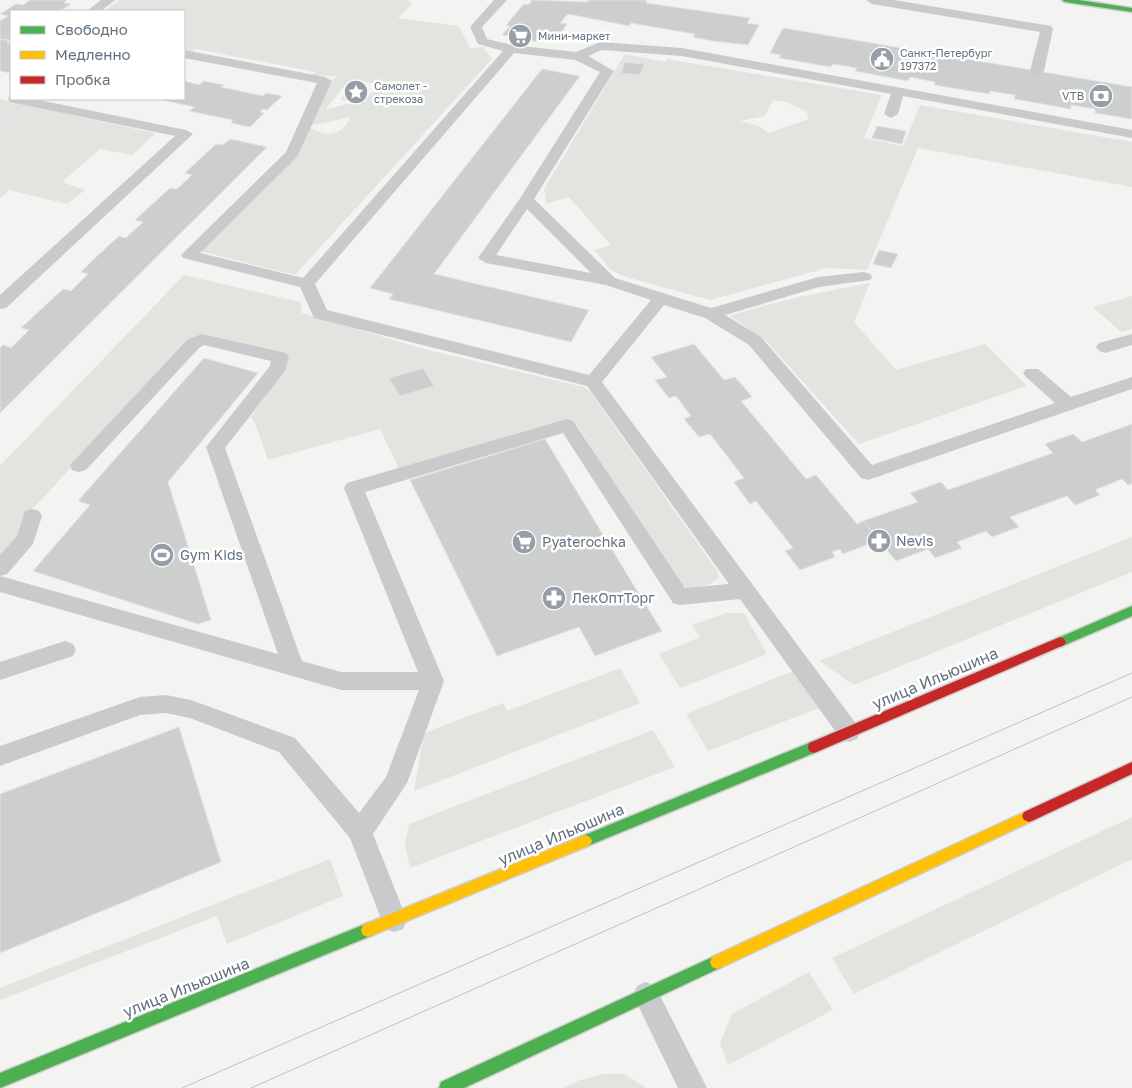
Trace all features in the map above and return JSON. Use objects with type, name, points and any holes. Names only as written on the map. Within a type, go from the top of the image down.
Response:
[{"type":"main road","points":[[1064,0],[1132,10]]},
{"type":"main road","name":"улица Ильюшина","points":[[0,1081],[849,732],[1132,612]]},
{"type":"main road","points":[[447,1088],[1132,768]]},
{"type":"lane","points":[[94,10],[108,0]]},
{"type":"lane","points":[[501,0],[476,27],[482,41],[511,49],[578,56],[607,71]]},
{"type":"lane","points":[[872,0],[1047,29],[1037,71]]},
{"type":"lane","points":[[578,56],[600,46],[682,52],[1132,134]]},
{"type":"lane","points":[[622,48],[526,200],[486,258],[609,281],[711,314],[755,341],[868,473],[1132,383]]},
{"type":"lane","points":[[306,284],[511,49]]},
{"type":"lane","points":[[185,54],[324,81],[292,154],[189,255],[306,284]]},
{"type":"lane","points":[[891,114],[898,92]]},
{"type":"lane","points":[[2,301],[186,134],[20,100]]},
{"type":"lane","points":[[526,200],[609,281]]},
{"type":"lane","points":[[711,314],[818,282],[864,278]]},
{"type":"lane","points":[[306,284],[320,314],[593,382],[849,732]]},
{"type":"lane","points":[[593,382],[661,298]]},
{"type":"lane","points":[[1105,347],[1132,339]]},
{"type":"lane","points":[[79,465],[192,344],[202,340],[280,357],[279,367],[215,447],[294,668]]},
{"type":"lane","points":[[1032,373],[1068,404]]},
{"type":"lane","points":[[360,832],[395,783],[419,723],[432,681],[354,488],[567,425],[680,597],[745,590]]},
{"type":"lane","points":[[0,568],[26,539],[32,516]]},
{"type":"lane","points":[[0,584],[341,681],[432,681]]},
{"type":"lane","points":[[0,671],[64,650]]},
{"type":"lane","points":[[0,756],[140,706],[166,704],[191,709],[287,745],[360,832],[394,920]]},
{"type":"lane","points":[[646,995],[693,1088]]},
{"type":"shaded area","points":[[119,0],[406,0],[413,3],[398,18],[459,26],[470,49],[483,47],[492,59],[295,275],[200,251],[294,155],[328,84],[337,76],[313,75],[316,72],[196,49],[193,52],[185,50],[185,10],[105,10]],"holes":[[[362,81],[375,84],[379,88],[362,101],[326,109],[344,86]],[[351,117],[338,132],[333,134],[321,133],[309,126]]]},
{"type":"shaded area","points":[[625,54],[666,62],[667,59],[882,95],[864,138],[903,146],[920,105],[1132,142],[1132,187],[918,148],[867,270],[827,268],[710,300],[626,277],[611,270],[594,250],[611,245],[569,197],[546,204],[544,189]],"holes":[[[773,100],[786,102],[806,111],[809,119],[768,133],[759,126],[740,121],[765,116]]]},
{"type":"shaded area","points":[[360,85],[368,89],[360,97],[344,101],[341,99],[352,87]]},
{"type":"shaded area","points":[[0,99],[156,133],[132,155],[100,149],[62,182],[85,190],[67,204],[9,190],[0,198],[0,140],[22,122],[0,117]]},
{"type":"shaded area","points":[[0,117],[22,122],[0,140]]},
{"type":"shaded area","points":[[184,275],[300,302],[302,313],[424,349],[584,387],[591,393],[718,572],[719,578],[701,587],[682,586],[575,423],[562,423],[400,471],[380,429],[268,460],[255,423],[251,417],[284,367],[284,354],[205,337],[187,344],[25,517],[21,533],[0,555],[0,466]]},
{"type":"shaded area","points":[[870,283],[854,322],[896,370],[985,344],[1027,386],[859,444],[767,342],[730,316],[781,301]]},
{"type":"shaded area","points":[[1132,296],[1132,329],[1121,332],[1093,307]]},
{"type":"shaded area","points":[[1132,537],[1132,572],[854,685],[819,661]]},
{"type":"shaded area","points":[[726,613],[744,613],[767,654],[680,688],[659,654],[700,637],[692,625]]},
{"type":"shaded area","points":[[620,668],[640,703],[414,791],[424,733],[503,703],[507,711]]},
{"type":"shaded area","points":[[793,671],[819,708],[708,751],[686,714]]},
{"type":"shaded area","points":[[653,730],[675,767],[410,868],[405,845],[409,824]]},
{"type":"shaded area","points":[[1132,817],[1132,859],[854,994],[832,958]]},
{"type":"shaded area","points":[[330,859],[343,896],[227,944],[217,916],[0,1000],[0,988]]},
{"type":"shaded area","points":[[809,972],[833,1010],[728,1065],[720,1043],[732,1014]]},
{"type":"shaded area","points":[[603,1074],[624,1074],[646,1088],[563,1088],[577,1081]]},
{"type":"building","points":[[30,0],[67,0],[64,3],[71,4],[62,10],[10,10],[10,40],[0,39],[0,21],[8,16],[0,14],[16,4],[23,5]]},
{"type":"building","points":[[532,0],[587,2],[589,0],[644,0],[647,1],[646,3],[750,18],[747,23],[759,25],[748,45],[713,41],[693,37],[695,34],[631,23],[629,26],[568,14],[560,23],[567,24],[560,34],[553,32],[549,37],[544,36],[539,42],[502,35],[510,26],[506,25],[524,4],[528,5]]},
{"type":"building","points":[[783,28],[1132,87],[1132,119],[1095,113],[1095,109],[1071,105],[1071,109],[1014,99],[1015,95],[990,91],[989,94],[934,85],[935,82],[910,77],[908,81],[855,71],[857,68],[833,64],[831,67],[779,58],[781,55],[770,53]]},
{"type":"building","points":[[0,39],[9,41],[7,43],[10,44],[10,73],[0,71]]},
{"type":"building","points":[[625,62],[644,64],[640,75],[621,73]]},
{"type":"building","points":[[542,69],[580,76],[434,274],[589,310],[571,342],[389,299],[393,294],[370,288]]},
{"type":"building","points":[[185,81],[199,85],[204,81],[224,85],[221,87],[263,96],[266,93],[282,96],[267,110],[263,109],[260,112],[264,113],[250,127],[231,123],[233,120],[189,111],[195,107],[162,100],[185,100]]},
{"type":"building","points":[[877,126],[906,131],[902,144],[872,138]]},
{"type":"building","points":[[230,139],[267,147],[0,413],[0,348],[3,345],[11,348],[29,330],[21,328],[63,289],[71,291],[88,274],[81,272],[94,259],[119,236],[126,238],[143,222],[135,220],[170,188],[177,189],[192,175],[185,173],[216,144],[223,145]]},
{"type":"building","points":[[879,250],[898,254],[891,268],[873,264]]},
{"type":"building","points":[[694,344],[724,380],[735,377],[744,387],[752,397],[741,401],[806,479],[816,475],[857,524],[863,521],[879,540],[843,554],[840,549],[832,552],[835,557],[800,570],[785,551],[793,548],[756,501],[750,504],[734,482],[744,478],[710,434],[699,437],[684,419],[691,416],[676,396],[669,398],[655,380],[667,377],[651,357]]},
{"type":"building","points":[[204,358],[258,373],[168,482],[211,620],[198,624],[33,571],[90,505],[78,501]]},
{"type":"building","points":[[423,368],[434,386],[400,396],[389,378]]},
{"type":"building","points":[[1132,424],[1132,483],[1128,485],[1122,479],[1095,490],[1100,495],[1075,505],[1067,496],[1010,517],[1019,527],[992,537],[986,531],[957,542],[962,548],[935,558],[928,549],[896,561],[863,521],[918,502],[910,493],[941,482],[948,490],[1053,453],[1045,444],[1073,434],[1082,442]]},
{"type":"building","name":"Pyaterochka","points":[[545,439],[662,631],[595,656],[579,627],[497,656],[410,480]]},
{"type":"building","points":[[179,727],[221,862],[0,953],[0,794]]},
{"type":"tram line","points":[[182,1088],[1132,673]]},
{"type":"tram line","points":[[251,1088],[1132,697]]},
{"type":"traffic: fast","points":[[1065,0],[1132,10]]},
{"type":"traffic: fast","points":[[1060,642],[1132,611]]},
{"type":"traffic: fast","points":[[585,841],[814,747]]},
{"type":"traffic: fast","points":[[0,1081],[368,930]]},
{"type":"traffic: fast","points":[[447,1088],[717,962]]},
{"type":"traffic: slow","points":[[717,962],[1029,816]]},
{"type":"traffic: slow","points":[[368,930],[585,841]]},
{"type":"traffic: jam","points":[[814,747],[1060,642]]},
{"type":"traffic: jam","points":[[1029,816],[1132,768]]},
{"type":"place","name":"Мини-маркет","points":[[520,36]]},
{"type":"place","name":"Санкт-Петербург 197372","points":[[882,59]]},
{"type":"place","name":"Самолет - стрекоза","points":[[356,92]]},
{"type":"place","name":"VTB","points":[[1101,96]]},
{"type":"place","name":"Nevis","points":[[879,541]]},
{"type":"place","name":"Pyaterochka","points":[[524,542]]},
{"type":"place","name":"Gym Kids","points":[[162,555]]},
{"type":"place","name":"ЛекОптТорг","points":[[554,598]]}]
